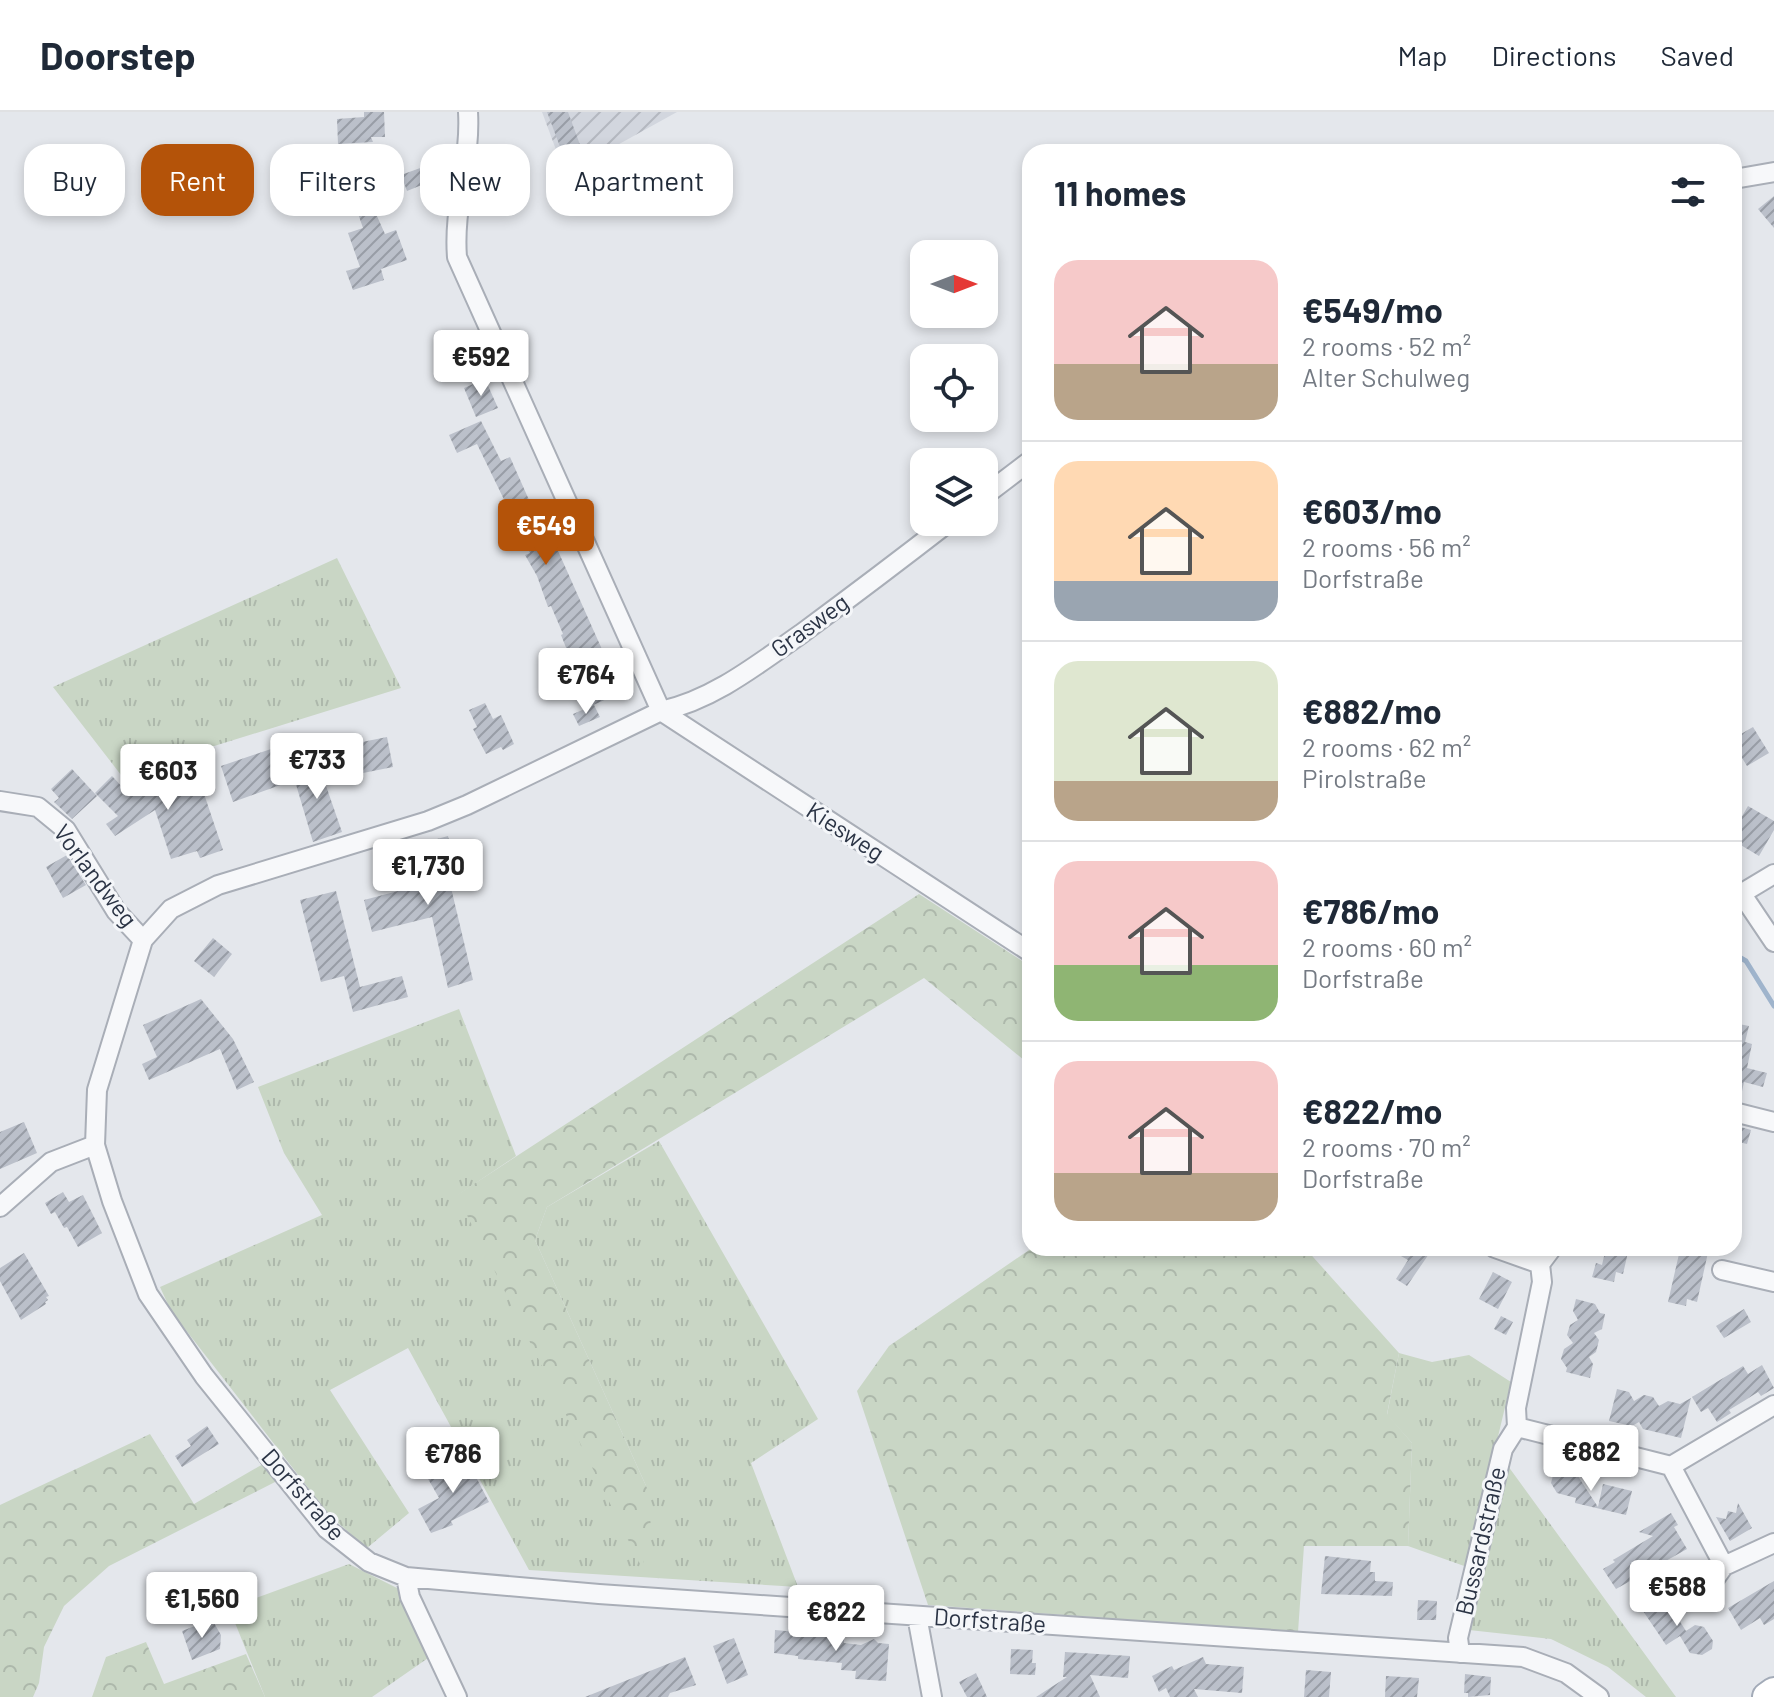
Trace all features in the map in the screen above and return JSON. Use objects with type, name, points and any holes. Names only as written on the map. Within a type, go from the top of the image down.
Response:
[{"type":"main road","points":[[1767,1697],[1774,1692]]},
{"type":"street","points":[[468,112],[467,154],[455,233],[457,257],[661,711]]},
{"type":"street","points":[[1742,178],[1774,172]]},
{"type":"street","points":[[998,485],[1022,467]]},
{"type":"street","name":"Grasweg","points":[[661,711],[684,706],[741,676],[931,536]]},
{"type":"street","name":"Dorfstraße","points":[[661,711],[428,821],[218,885],[171,909],[143,940],[97,1090],[95,1145],[112,1201],[148,1294],[204,1376],[327,1529],[369,1562],[406,1577],[599,1594],[1523,1657],[1566,1673],[1599,1697]]},
{"type":"street","name":"Kiesweg","points":[[661,711],[1022,947]]},
{"type":"street","name":"Vorlandweg","points":[[0,801],[38,807],[66,830],[116,911],[143,940]]},
{"type":"street","points":[[1742,894],[1774,874]]},
{"type":"street","points":[[1742,901],[1774,942]]},
{"type":"street","points":[[1742,1114],[1774,1122]]},
{"type":"street","points":[[0,1207],[51,1162],[95,1145]]},
{"type":"street","points":[[1518,1256],[1540,1264],[1546,1256]]},
{"type":"street","name":"Bussardstraße","points":[[1460,1653],[1458,1638],[1503,1449],[1517,1427],[1516,1408],[1522,1369],[1542,1282],[1540,1264]]},
{"type":"street","points":[[1722,1270],[1774,1282]]},
{"type":"street","points":[[1517,1427],[1671,1466],[1774,1405]]},
{"type":"street","points":[[1671,1466],[1724,1566]]},
{"type":"street","points":[[1702,1597],[1724,1566],[1774,1543]]},
{"type":"street","points":[[406,1577],[410,1597],[457,1697]]},
{"type":"street","points":[[917,1616],[932,1697]]},
{"type":"shaded area","points":[[542,112],[677,112],[619,144],[554,144]]},
{"type":"green space","points":[[337,558],[401,688],[121,775],[53,687]]},
{"type":"green space","points":[[919,894],[1022,961],[1022,1058],[924,978],[547,1207],[535,1240],[647,1488],[651,1527],[642,1568],[457,1195]]},
{"type":"green space","points":[[459,1009],[516,1156],[458,1195],[647,1488],[535,1240],[547,1207],[659,1141],[818,1419],[751,1463],[798,1587],[529,1570],[408,1348],[330,1390],[409,1513],[367,1548],[330,1516],[171,1311],[160,1287],[322,1215],[284,1153],[258,1087]]},
{"type":"green space","points":[[1022,1255],[1312,1256],[1399,1353],[1387,1414],[1412,1443],[1408,1546],[1304,1546],[1298,1632],[928,1605],[857,1391],[889,1346]]},
{"type":"green space","points":[[1399,1353],[1432,1362],[1469,1355],[1511,1382],[1467,1567],[1408,1546],[1412,1443],[1387,1415]]},
{"type":"green space","points":[[150,1434],[194,1504],[263,1464],[277,1481],[109,1566],[64,1606],[44,1647],[39,1683],[33,1697],[0,1697],[0,1505]]},
{"type":"green space","points":[[1508,1466],[1676,1697],[1646,1697],[1608,1667],[1551,1639],[1469,1630]]},
{"type":"green space","points":[[349,1564],[399,1589],[431,1656],[372,1697],[265,1697],[229,1608]]},
{"type":"green space","points":[[146,1642],[164,1684],[246,1654],[265,1697],[92,1697],[106,1657]]},
{"type":"building","points":[[364,112],[384,112],[385,137],[371,137],[373,142],[338,144],[337,119],[364,117]]},
{"type":"building","points":[[547,112],[568,112],[580,144],[559,144]]},
{"type":"building","points":[[420,168],[420,186],[407,191],[404,174]]},
{"type":"building","points":[[1774,196],[1774,228],[1758,209]]},
{"type":"building","points":[[359,216],[377,216],[385,234],[396,230],[407,260],[381,269],[384,280],[353,290],[346,271],[360,267],[348,233],[363,228]]},
{"type":"building","points":[[485,379],[498,408],[476,417],[464,388]]},
{"type":"building","points":[[481,421],[501,461],[510,457],[533,509],[538,506],[609,665],[606,666],[618,694],[591,706],[579,678],[582,677],[577,663],[570,649],[567,650],[551,606],[548,607],[537,576],[525,555],[530,553],[477,444],[457,453],[449,435]]},
{"type":"building","points":[[485,703],[493,719],[501,715],[514,744],[486,754],[473,729],[477,727],[469,710]]},
{"type":"building","points":[[594,705],[600,717],[579,726],[573,714]]},
{"type":"building","points":[[1753,727],[1769,753],[1747,766],[1742,758],[1742,733]]},
{"type":"building","points":[[387,737],[393,767],[358,774],[352,744]]},
{"type":"building","points":[[274,748],[286,783],[233,802],[221,766]]},
{"type":"building","points":[[323,760],[329,778],[324,780],[342,832],[313,842],[292,771]]},
{"type":"building","points":[[72,769],[97,796],[72,819],[54,802],[59,798],[51,789]]},
{"type":"building","points":[[209,769],[213,781],[201,785],[223,850],[200,858],[197,851],[171,859],[155,810],[115,836],[106,824],[118,816],[95,793],[112,776],[128,793],[159,777],[163,785]]},
{"type":"building","points":[[1748,806],[1774,821],[1774,830],[1759,856],[1742,846],[1742,816]]},
{"type":"building","points":[[448,836],[456,869],[447,871],[473,980],[448,988],[432,917],[372,932],[364,900],[417,886],[411,859],[418,857],[415,845]]},
{"type":"building","points":[[67,855],[86,885],[63,898],[46,867]]},
{"type":"building","points":[[336,891],[360,987],[402,976],[408,997],[353,1012],[344,976],[321,982],[300,900]]},
{"type":"building","points":[[213,938],[232,954],[214,977],[194,961]]},
{"type":"building","points":[[201,999],[233,1039],[254,1082],[237,1090],[220,1049],[149,1080],[142,1064],[157,1057],[143,1025]]},
{"type":"building","points":[[1742,1025],[1749,1026],[1745,1042],[1752,1044],[1747,1068],[1767,1073],[1763,1087],[1744,1082],[1742,1092]]},
{"type":"building","points":[[24,1122],[37,1153],[0,1169],[0,1132]]},
{"type":"building","points":[[1742,1127],[1751,1130],[1747,1144],[1742,1143]]},
{"type":"building","points":[[63,1192],[69,1202],[83,1195],[102,1233],[78,1247],[67,1227],[64,1228],[55,1212],[51,1214],[45,1203]]},
{"type":"building","points":[[24,1253],[49,1296],[46,1297],[46,1304],[21,1320],[0,1281],[0,1268]]},
{"type":"building","points":[[1401,1256],[1428,1256],[1407,1286],[1396,1279],[1408,1260]]},
{"type":"building","points":[[1604,1256],[1627,1256],[1623,1274],[1616,1272],[1614,1282],[1592,1277],[1596,1263],[1602,1265]]},
{"type":"building","points":[[1679,1256],[1707,1256],[1697,1302],[1687,1299],[1686,1306],[1668,1302]]},
{"type":"building","points":[[1493,1272],[1512,1282],[1498,1309],[1479,1299]]},
{"type":"building","points":[[1576,1299],[1595,1304],[1600,1313],[1605,1314],[1602,1329],[1594,1333],[1599,1340],[1596,1352],[1589,1357],[1593,1364],[1590,1378],[1566,1372],[1561,1359],[1564,1349],[1573,1343],[1567,1335],[1570,1325],[1578,1320],[1573,1311]]},
{"type":"building","points":[[1744,1309],[1751,1322],[1724,1338],[1716,1326]]},
{"type":"building","points":[[1501,1316],[1513,1322],[1506,1335],[1494,1329]]},
{"type":"building","points":[[1762,1365],[1774,1388],[1761,1396],[1758,1392],[1729,1410],[1731,1413],[1717,1422],[1708,1408],[1701,1412],[1692,1397],[1743,1366],[1748,1374]]},
{"type":"building","points":[[1617,1389],[1629,1392],[1634,1401],[1644,1395],[1653,1397],[1659,1406],[1668,1401],[1680,1404],[1691,1398],[1681,1438],[1643,1429],[1639,1422],[1632,1426],[1609,1421]]},
{"type":"building","points":[[207,1426],[219,1444],[182,1467],[175,1456],[191,1446],[187,1440]]},
{"type":"building","points":[[465,1456],[489,1502],[451,1521],[453,1525],[431,1533],[418,1509],[439,1498],[427,1477]]},
{"type":"building","points":[[1560,1468],[1574,1470],[1598,1507],[1603,1484],[1632,1491],[1626,1515],[1575,1503],[1576,1498],[1557,1493],[1551,1483],[1554,1472]]},
{"type":"building","points":[[1738,1503],[1752,1528],[1730,1541],[1716,1517],[1726,1519],[1728,1511],[1736,1513]]},
{"type":"building","points":[[1671,1513],[1678,1525],[1674,1527],[1687,1549],[1616,1589],[1603,1569],[1653,1536],[1639,1532]]},
{"type":"building","points":[[1325,1556],[1371,1561],[1370,1572],[1375,1572],[1375,1581],[1393,1582],[1392,1596],[1321,1594]]},
{"type":"building","points":[[1774,1581],[1774,1619],[1764,1625],[1760,1618],[1741,1630],[1728,1608]]},
{"type":"building","points":[[1663,1595],[1686,1631],[1695,1625],[1704,1627],[1713,1641],[1712,1649],[1702,1655],[1690,1653],[1680,1636],[1666,1645],[1641,1608]]},
{"type":"building","points":[[1418,1600],[1437,1601],[1436,1620],[1417,1620]]},
{"type":"building","points":[[214,1623],[221,1635],[220,1649],[192,1660],[182,1631],[200,1624],[202,1628]]},
{"type":"building","points":[[775,1630],[844,1636],[844,1643],[861,1645],[874,1639],[878,1643],[889,1644],[886,1681],[855,1679],[856,1671],[841,1670],[842,1663],[798,1659],[798,1656],[774,1653]]},
{"type":"building","points":[[734,1638],[748,1675],[727,1684],[713,1646]]},
{"type":"building","points":[[1011,1649],[1033,1650],[1035,1675],[1010,1674]]},
{"type":"building","points":[[1065,1652],[1130,1656],[1128,1678],[1090,1675],[1100,1697],[1036,1697],[1067,1677],[1063,1677]]},
{"type":"building","points":[[685,1657],[696,1685],[670,1693],[668,1697],[585,1697]]},
{"type":"building","points":[[1203,1657],[1206,1664],[1244,1667],[1242,1693],[1194,1689],[1198,1697],[1170,1697],[1166,1688],[1159,1692],[1152,1676]]},
{"type":"building","points":[[1306,1670],[1331,1672],[1329,1697],[1304,1697]]},
{"type":"building","points":[[976,1673],[987,1697],[967,1697],[959,1682]]},
{"type":"building","points":[[1465,1674],[1491,1677],[1490,1695],[1468,1697],[1468,1693],[1464,1693]]},
{"type":"building","points":[[1386,1676],[1419,1678],[1417,1697],[1385,1697]]},
{"type":"waterway","points":[[1742,959],[1774,1006]]}]
